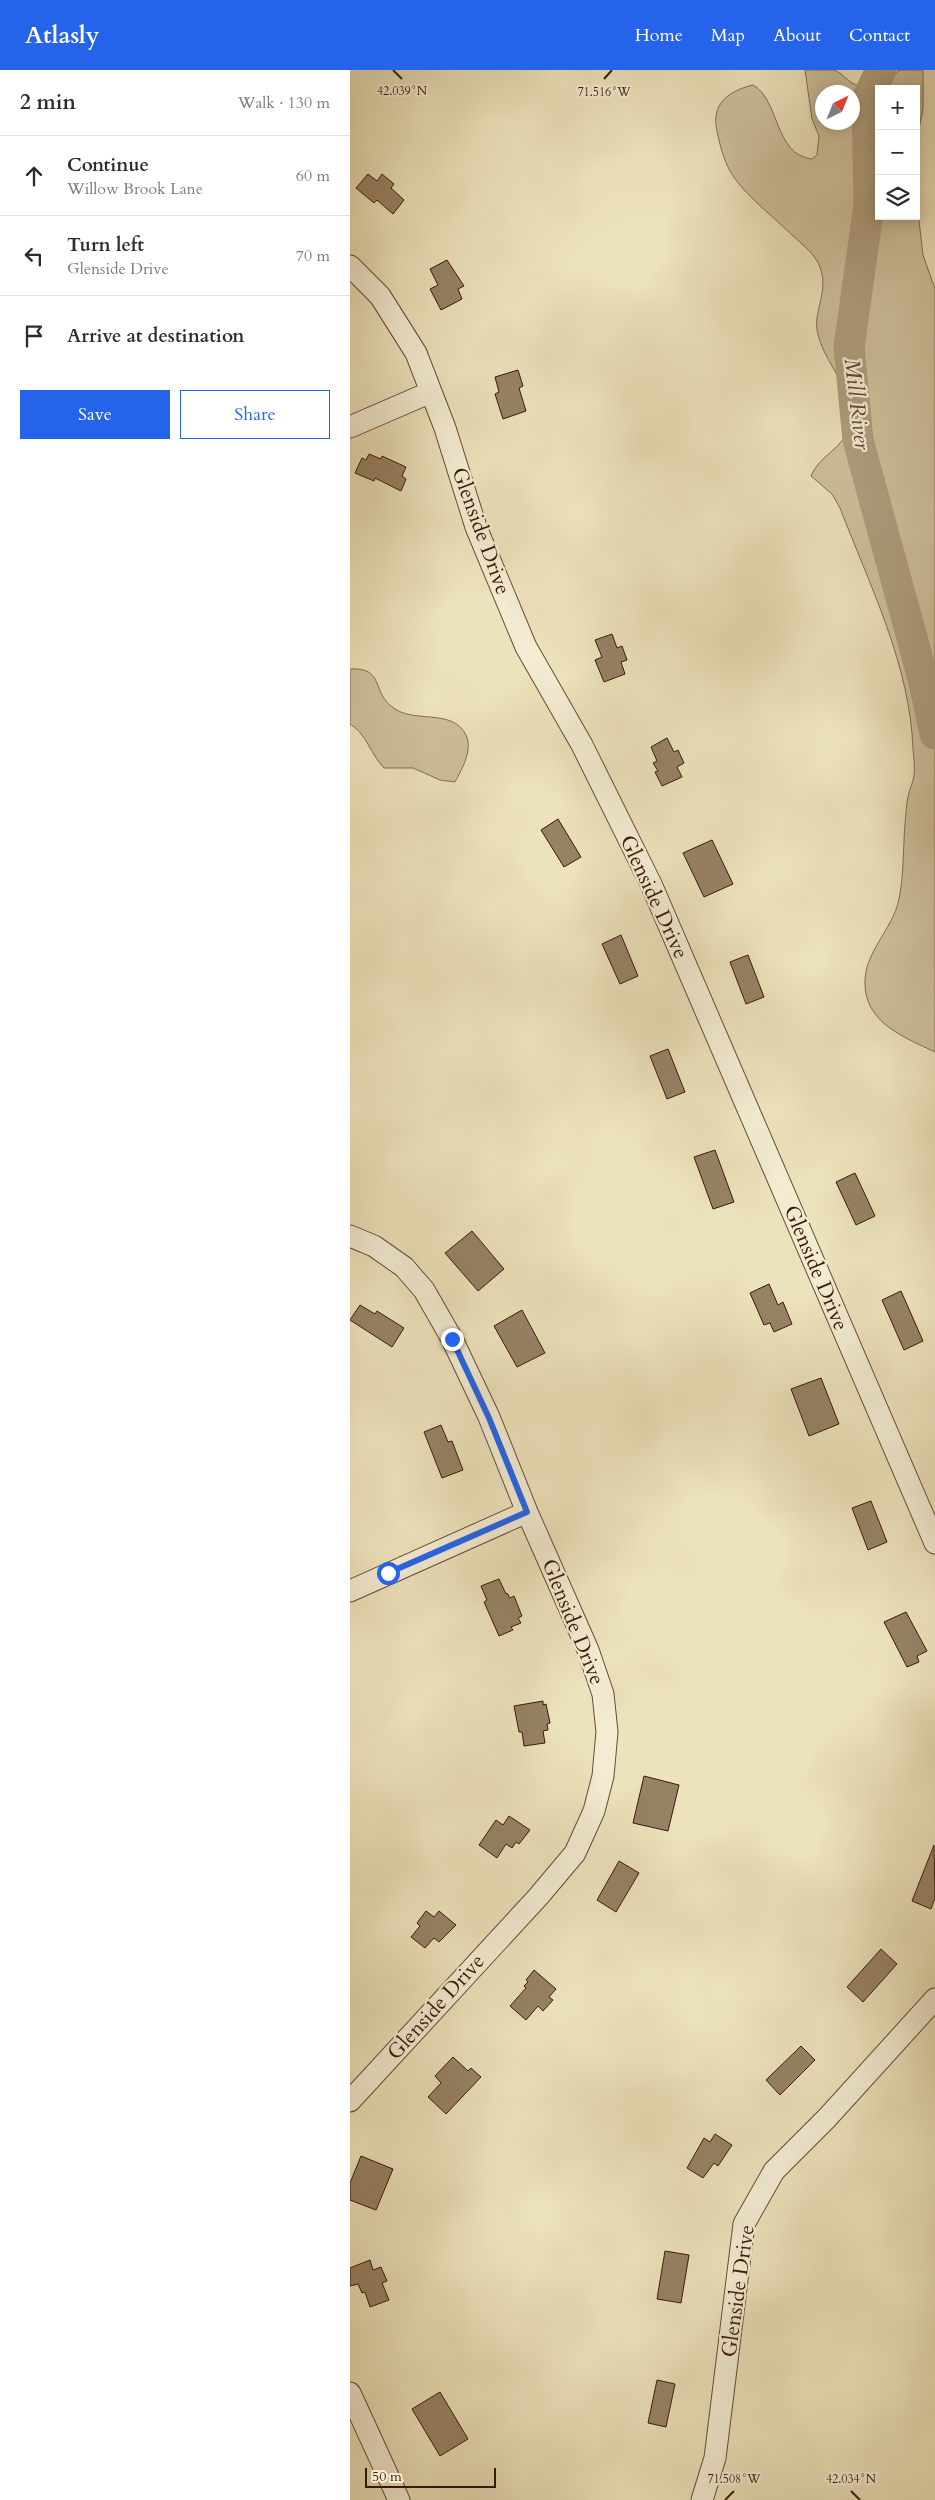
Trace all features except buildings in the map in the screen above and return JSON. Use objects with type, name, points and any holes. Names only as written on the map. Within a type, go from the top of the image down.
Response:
[{"type":"street","name":"Glenside Drive","points":[[350,266],[380,296],[416,353],[476,527],[526,647],[582,745],[651,884],[935,1543]]},
{"type":"street","points":[[350,427],[431,392]]},
{"type":"street","name":"Glenside Drive","points":[[350,1236],[374,1246],[404,1267],[424,1290],[452,1339],[489,1418],[527,1512],[588,1650],[603,1694],[607,1732],[604,1767],[594,1811],[575,1853],[350,2101]]},
{"type":"street","points":[[350,1591],[527,1512]]},
{"type":"street","name":"Glenside Drive","points":[[702,2500],[715,2458],[744,2224],[774,2171],[827,2118],[935,1999]]},
{"type":"street","points":[[350,2393],[399,2500]]},
{"type":"shaded area","points":[[805,70],[833,70],[856,85],[815,85],[815,126],[812,119]]},
{"type":"shaded area","points":[[899,70],[923,70],[923,109],[920,124],[920,85],[877,85],[891,78]]},
{"type":"shaded area","points":[[753,85],[762,92],[768,102],[784,138],[791,148],[800,155],[812,159],[817,155],[819,136],[817,130],[860,130],[860,86],[875,86],[875,220],[919,220],[923,255],[935,289],[935,1052],[901,1035],[880,1020],[867,999],[865,986],[869,962],[896,910],[901,890],[906,807],[914,776],[914,763],[905,687],[887,626],[840,508],[832,494],[811,476],[820,463],[842,441],[849,426],[850,412],[844,388],[820,342],[817,330],[817,315],[823,284],[820,267],[805,246],[751,197],[736,180],[730,171],[718,136],[717,113],[723,100],[729,95]]},
{"type":"shaded area","points":[[350,669],[361,669],[373,676],[385,700],[400,712],[451,721],[460,726],[466,735],[468,747],[466,759],[455,782],[440,780],[413,768],[384,768],[379,763],[364,738],[350,724]]},
{"type":"waterway","name":"Mill River","points":[[881,70],[867,99],[869,205],[849,347],[858,440],[924,682],[935,734]]},
{"type":"route","points":[[388,1573],[527,1512],[489,1418],[452,1339]]}]
